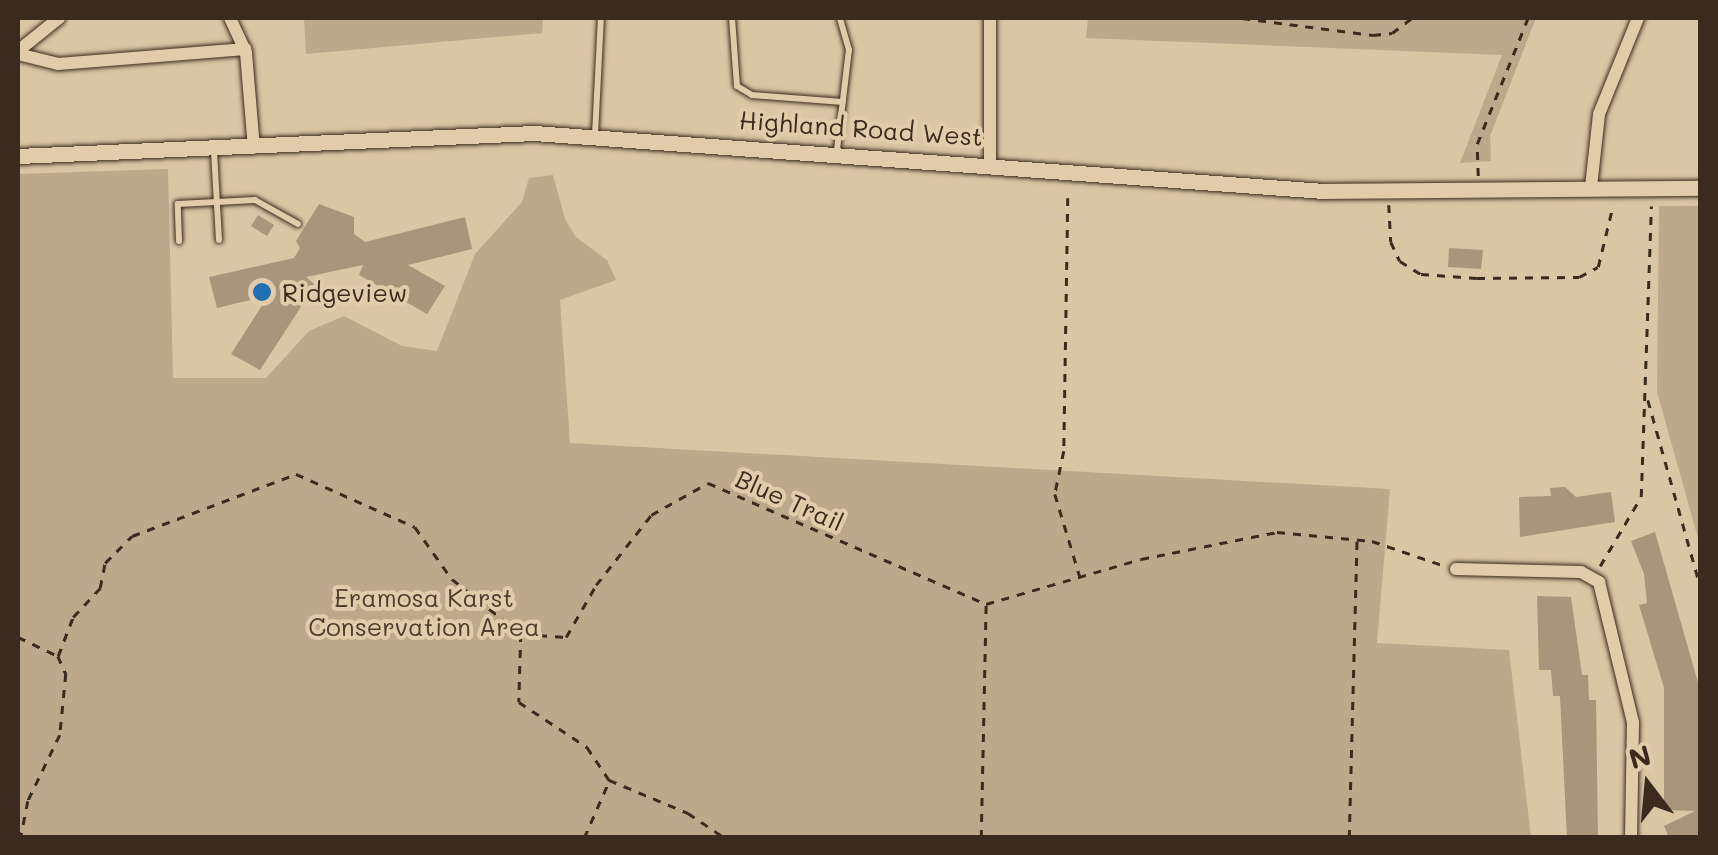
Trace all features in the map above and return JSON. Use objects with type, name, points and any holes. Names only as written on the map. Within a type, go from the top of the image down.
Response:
[{"type":"street","points":[[18,53],[58,18]]},
{"type":"street","points":[[230,18],[245,49],[254,148]]},
{"type":"street","points":[[990,18],[990,162]]},
{"type":"street","points":[[1590,187],[1599,114],[1638,18]]},
{"type":"street","points":[[18,53],[58,64],[245,49]]},
{"type":"street","name":"Highland Road West","points":[[18,156],[214,150],[534,132],[836,150],[1388,193],[1700,188]]},
{"type":"street","points":[[1456,570],[1581,572],[1599,582],[1629,692],[1632,838]]},
{"type":"lane","points":[[595,136],[601,18]]},
{"type":"lane","points":[[732,18],[737,86],[752,95],[843,102]]},
{"type":"lane","points":[[836,150],[849,50],[840,18]]},
{"type":"lane","points":[[214,150],[219,240]]},
{"type":"lane","points":[[179,241],[178,204],[255,200],[298,224]]},
{"type":"path","points":[[1242,18],[1373,35],[1392,33],[1412,18]]},
{"type":"path","points":[[1479,192],[1476,144],[1528,18]]},
{"type":"path","points":[[1388,193],[1391,242],[1400,260],[1420,274],[1579,276],[1598,266],[1615,188]]},
{"type":"path","points":[[1592,578],[1641,496],[1652,189]]},
{"type":"path","points":[[1068,198],[1064,451],[1055,494],[1080,577]]},
{"type":"path","points":[[1646,394],[1700,585]]},
{"type":"path","points":[[21,838],[66,708],[58,656],[72,618],[100,588],[105,563],[132,536],[171,516],[255,493],[296,474],[415,526],[452,579],[521,634],[520,702],[586,747],[610,780],[688,812],[725,838]]},
{"type":"path","name":"Blue Trail","points":[[521,634],[566,637],[596,585],[651,516],[708,484],[986,604]]},
{"type":"path","points":[[980,838],[986,604],[1080,577],[1277,532],[1357,540],[1456,570]]},
{"type":"path","points":[[1350,838],[1357,540]]},
{"type":"path","points":[[18,638],[58,656]]},
{"type":"path","points":[[584,838],[610,780]]},
{"type":"green space","points":[[304,18],[543,18],[542,33],[306,54]]},
{"type":"green space","points":[[1088,18],[1536,18],[1490,136],[1491,161],[1460,163],[1502,55],[1086,38]]},
{"type":"green space","name":"Eramosa Karst Conservation Area","points":[[168,169],[173,378],[266,378],[309,331],[344,316],[402,346],[437,351],[475,254],[522,202],[529,178],[553,175],[565,219],[576,237],[607,260],[616,280],[560,300],[570,443],[1390,489],[1377,643],[1509,650],[1531,837],[18,837],[18,174]]},
{"type":"green space","points":[[1659,206],[1700,206],[1700,545],[1657,392]]},
{"type":"building","name":"Ridgeview","points":[[319,204],[354,217],[354,234],[365,242],[465,217],[472,249],[408,265],[445,286],[427,314],[359,275],[363,265],[306,277],[315,285],[260,370],[231,354],[268,296],[217,308],[209,277],[294,258],[300,248],[296,241]]},
{"type":"building","points":[[258,215],[274,225],[267,236],[251,226]]},
{"type":"building","points":[[1449,248],[1483,250],[1481,269],[1448,267]]},
{"type":"building","points":[[1565,487],[1576,497],[1611,492],[1615,522],[1520,537],[1519,497],[1551,496],[1550,488]]},
{"type":"building","points":[[1655,532],[1699,686],[1700,835],[1694,838],[1669,838],[1664,826],[1695,811],[1664,810],[1664,688],[1639,605],[1647,603],[1644,574],[1631,541]]},
{"type":"building","points":[[1537,596],[1571,597],[1582,675],[1588,675],[1589,700],[1596,700],[1598,838],[1567,838],[1560,696],[1553,696],[1551,670],[1539,670]]},
{"type":"place","name":"Ridgeview","points":[[262,292]]}]
